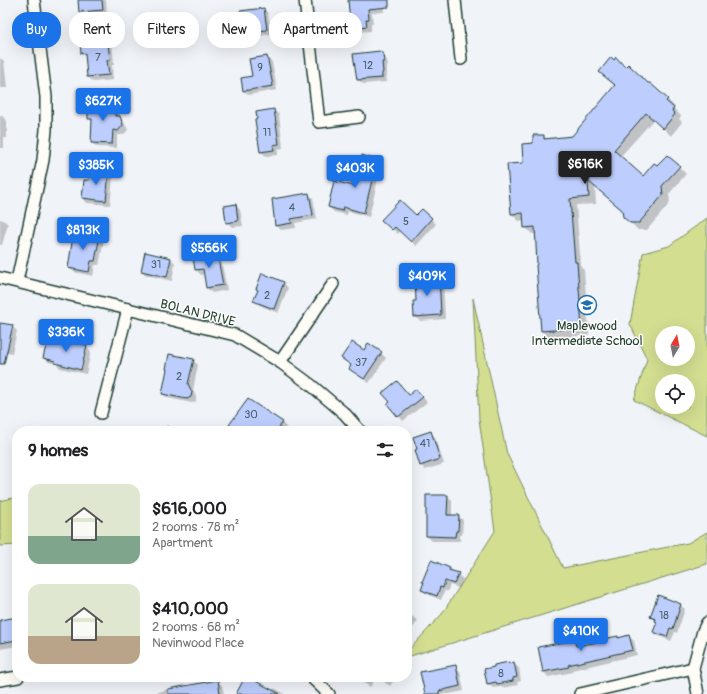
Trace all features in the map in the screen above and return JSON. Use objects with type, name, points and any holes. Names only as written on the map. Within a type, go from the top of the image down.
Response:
[{"type":"street","points":[[17,281],[43,160],[46,130],[46,97],[34,0]]},
{"type":"street","points":[[305,0],[319,122],[359,117]]},
{"type":"street","points":[[455,0],[462,59]]},
{"type":"street","name":"BOLAN DRIVE","points":[[0,278],[236,335],[280,362],[311,385],[345,414],[356,426]]},
{"type":"street","points":[[280,362],[333,284]]},
{"type":"street","points":[[101,413],[128,309]]},
{"type":"street","points":[[698,694],[693,668],[703,631],[707,623]]},
{"type":"street","points":[[580,694],[693,668]]},
{"type":"street","points":[[0,680],[12,678]]},
{"type":"street","points":[[316,682],[329,694]]},
{"type":"green space","points":[[707,218],[707,436],[662,414],[695,414],[695,374],[655,374],[655,410],[634,400],[647,359],[630,324],[643,253],[669,246]]},
{"type":"green space","points":[[473,298],[507,454],[563,568],[688,543],[707,532],[707,564],[412,655],[412,647],[442,614],[495,531],[479,419]]},
{"type":"green space","points":[[12,498],[12,545],[0,546],[0,501]]},
{"type":"building","points":[[78,0],[102,0],[103,10],[79,12]]},
{"type":"building","points":[[348,0],[389,0],[389,7],[368,9],[369,19],[366,20],[367,26],[362,27],[362,12],[349,12]]},
{"type":"building","points":[[264,8],[267,30],[261,31],[261,12],[239,12]]},
{"type":"building","points":[[81,48],[108,48],[110,60],[107,60],[109,75],[87,77],[85,53],[81,54]]},
{"type":"building","points":[[380,51],[383,54],[384,62],[382,62],[382,78],[357,80],[353,54]]},
{"type":"building","points":[[267,56],[273,86],[243,91],[241,78],[252,76],[249,59]]},
{"type":"building","name":"Maplewood Intermediate School","points":[[611,57],[614,60],[616,57],[625,67],[628,64],[668,99],[666,101],[674,108],[672,111],[675,114],[663,129],[646,113],[614,150],[643,176],[654,163],[657,165],[667,155],[680,166],[662,186],[663,195],[639,223],[630,223],[623,217],[622,210],[588,181],[589,197],[570,199],[582,328],[541,331],[535,227],[524,228],[523,213],[511,214],[507,164],[523,163],[522,144],[533,143],[533,135],[544,135],[544,139],[572,136],[615,85],[599,72]]},
{"type":"building","points":[[88,102],[115,103],[115,116],[120,116],[123,125],[118,131],[113,130],[112,144],[91,143],[92,119],[88,119]]},
{"type":"building","points":[[274,109],[279,144],[273,145],[274,150],[260,152],[255,120],[257,119],[256,112]]},
{"type":"building","points":[[362,155],[377,160],[364,213],[343,207],[342,211],[328,207],[334,181],[354,186]]},
{"type":"building","points":[[90,170],[109,172],[106,201],[82,198],[84,180],[89,180]]},
{"type":"building","points":[[309,193],[313,215],[291,219],[292,223],[275,226],[272,199]]},
{"type":"building","points":[[400,200],[416,215],[422,209],[432,218],[411,242],[395,227],[392,230],[381,220]]},
{"type":"building","points":[[236,204],[238,221],[226,223],[224,206]]},
{"type":"building","points":[[74,230],[100,235],[95,261],[91,261],[89,272],[68,268]]},
{"type":"building","points":[[145,252],[171,258],[167,277],[141,271]]},
{"type":"building","points":[[217,253],[223,285],[206,288],[203,269],[195,270],[193,257]]},
{"type":"building","points":[[262,273],[284,282],[274,309],[253,301],[258,290],[256,289]]},
{"type":"building","points":[[439,275],[441,315],[414,317],[413,301],[416,301],[415,277]]},
{"type":"building","points":[[0,323],[13,325],[4,364],[0,364]]},
{"type":"building","points":[[48,338],[71,344],[72,342],[87,345],[81,370],[43,358]]},
{"type":"building","points":[[352,342],[364,350],[368,343],[382,352],[364,379],[349,369],[351,365],[341,358]]},
{"type":"building","points":[[169,354],[194,359],[188,384],[192,392],[191,397],[187,399],[162,394]]},
{"type":"building","points":[[397,381],[409,395],[416,389],[423,397],[398,417],[387,404],[390,402],[382,393]]},
{"type":"building","points":[[248,399],[283,422],[280,426],[229,425]]},
{"type":"building","points":[[431,431],[440,459],[420,466],[413,437]]},
{"type":"building","points":[[426,495],[448,495],[447,515],[459,515],[458,531],[456,531],[455,537],[426,536]]},
{"type":"building","points":[[431,560],[450,568],[449,570],[459,573],[454,584],[445,581],[443,588],[440,587],[437,596],[421,590],[424,582],[422,582]]},
{"type":"building","points":[[658,595],[681,604],[673,629],[670,628],[667,637],[653,632],[657,622],[655,621],[656,619],[650,617]]},
{"type":"building","points":[[12,618],[12,641],[0,643],[0,620]]},
{"type":"building","points":[[629,635],[633,650],[568,665],[569,667],[543,672],[538,647],[575,640],[576,646],[604,641],[603,639],[618,636],[618,638]]},
{"type":"building","points":[[509,662],[509,664],[514,662],[517,677],[513,678],[513,681],[487,684],[484,669]]},
{"type":"building","points":[[456,665],[460,686],[439,691],[439,694],[425,694],[420,672]]},
{"type":"building","points":[[207,682],[218,682],[220,694],[168,694],[168,689]]},
{"type":"building","points":[[242,682],[257,682],[280,694],[236,694]]},
{"type":"place","name":"Maplewood Intermediate School","points":[[587,305]]}]
